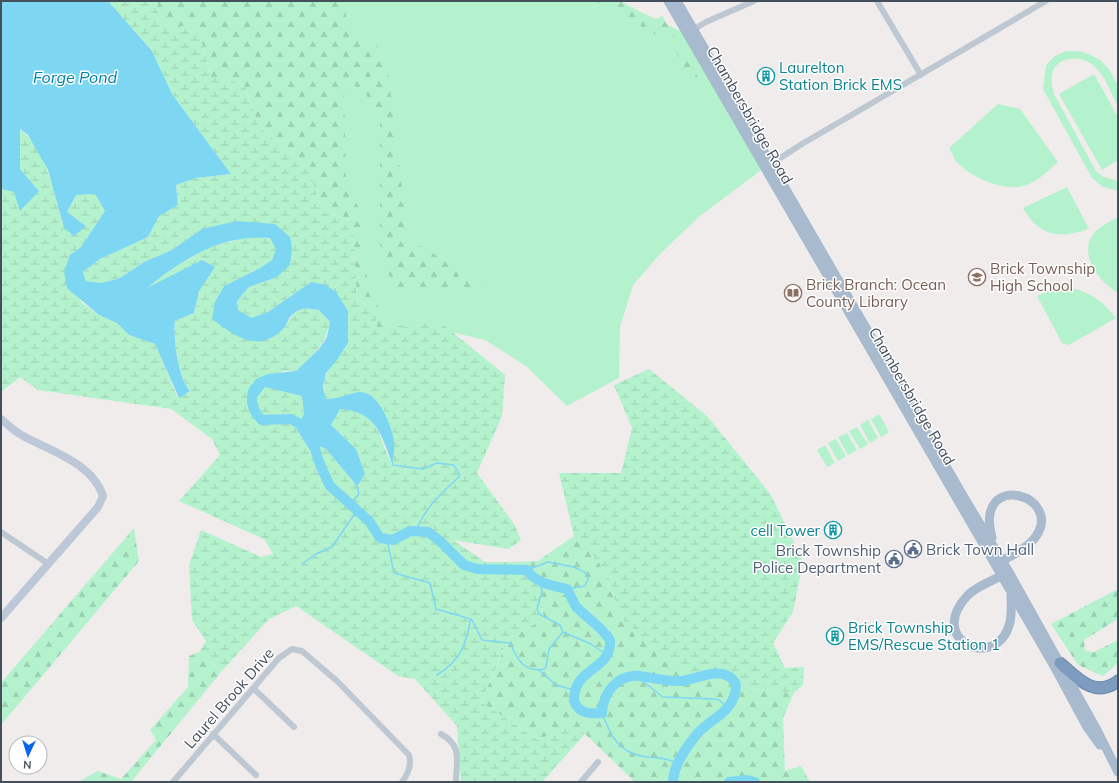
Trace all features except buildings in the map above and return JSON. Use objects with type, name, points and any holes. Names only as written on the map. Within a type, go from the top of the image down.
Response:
[{"type":"highway","points":[[1060,663],[1082,682],[1095,688],[1106,688],[1118,681]]},
{"type":"main road","name":"Chambersbridge Road","points":[[668,1],[690,32],[771,164],[994,548],[998,563]]},
{"type":"main road","name":"Chambersbridge Road","points":[[677,1],[690,32],[998,563],[1060,663],[1118,772]]},
{"type":"main road","points":[[994,548],[988,520],[994,504],[1004,496],[1010,495],[1024,496],[1031,500],[1035,504],[1040,516],[1040,526],[1037,533],[1024,548],[998,563]]},
{"type":"main road","name":"Chambersbridge Road","points":[[1005,574],[1011,595],[1054,666],[1087,727],[1112,761]]},
{"type":"main road","points":[[1005,574],[970,594],[961,604],[955,616],[954,628],[959,639],[967,645],[975,648],[995,645],[1004,635],[1010,623],[1011,595]]},
{"type":"street","points":[[690,32],[706,22],[754,1]]},
{"type":"street","points":[[877,1],[921,74]]},
{"type":"street","points":[[771,164],[1046,1]]},
{"type":"street","points":[[1,419],[22,436],[66,456],[77,464],[98,486],[103,496],[98,507],[2,614]]},
{"type":"street","points":[[1,532],[47,563]]},
{"type":"street","name":"Laurel Brook Drive","points":[[174,782],[253,688],[286,652],[292,649],[302,651],[337,681],[408,755],[410,762],[408,775],[402,782]]},
{"type":"street","points":[[253,688],[294,727]]},
{"type":"street","points":[[213,734],[256,775]]},
{"type":"street","points":[[441,734],[450,739],[455,746],[456,782]]},
{"type":"street","points":[[582,782],[598,762]]},
{"type":"green space","points":[[108,1],[158,1],[158,19],[172,29],[186,25],[201,40],[211,77],[244,84],[259,127],[308,167],[323,212],[352,221],[357,298],[375,313],[377,328],[408,327],[439,321],[505,375],[502,416],[477,473],[514,524],[521,540],[509,549],[453,540],[485,562],[512,562],[539,587],[544,619],[508,639],[481,702],[538,740],[571,725],[585,734],[542,782],[461,782],[457,726],[415,679],[398,676],[296,606],[269,619],[222,671],[199,652],[206,641],[192,620],[189,565],[201,530],[261,557],[273,554],[264,539],[179,501],[220,455],[212,439],[171,409],[38,390],[20,377],[1,392],[1,189],[14,192],[39,191],[20,169],[19,129],[29,137],[43,160],[49,174],[64,228],[86,226],[67,212],[76,195],[95,194],[105,211],[81,247],[70,255],[81,302],[99,315],[117,323],[129,335],[155,344],[178,398],[190,390],[179,367],[175,338],[175,321],[194,313],[199,291],[214,267],[144,290],[175,267],[207,248],[248,237],[270,238],[276,249],[272,260],[260,268],[224,286],[212,319],[284,329],[294,314],[302,310],[312,309],[319,310],[330,322],[325,338],[318,350],[296,371],[284,371],[248,392],[252,402],[265,386],[302,396],[304,414],[296,428],[311,452],[319,446],[326,449],[357,486],[356,449],[331,425],[340,408],[365,415],[377,428],[393,465],[394,441],[360,392],[340,399],[326,399],[324,390],[326,375],[348,343],[311,282],[268,312],[252,318],[238,310],[237,301],[249,287],[277,277],[290,237],[202,229],[172,250],[144,262],[120,278],[101,283],[86,281],[83,272],[100,259],[148,237],[159,216],[178,205],[176,185],[196,178],[231,174],[172,94],[152,51]]},
{"type":"green space","points":[[158,1],[344,1],[349,33],[374,39],[388,72],[408,238],[487,287],[393,287],[380,245],[380,122],[364,90],[344,82],[346,187],[358,206],[369,294],[391,325],[408,327],[377,328],[375,313],[357,298],[352,221],[323,212],[308,167],[259,127],[244,84],[211,77],[201,40],[172,29],[158,19]]},
{"type":"green space","points":[[336,1],[618,1],[687,34],[764,168],[700,216],[661,253],[633,285],[620,327],[619,378],[567,406],[526,366],[485,340],[451,332],[389,329],[365,308],[330,99]]},
{"type":"green space","points":[[596,1],[620,1],[654,20],[662,16],[703,86],[697,90],[671,43]]},
{"type":"green space","points":[[1066,51],[1079,51],[1100,60],[1109,69],[1118,86],[1118,106],[1105,80],[1098,70],[1089,62],[1080,59],[1064,60],[1059,63],[1053,71],[1052,76],[1052,88],[1054,94],[1096,171],[1102,176],[1118,181],[1118,191],[1103,187],[1092,178],[1043,89],[1046,65],[1055,56]]},
{"type":"green space","points":[[1094,74],[1118,117],[1118,160],[1102,170],[1059,94]]},
{"type":"green space","points":[[998,104],[1020,109],[1058,162],[1040,178],[1025,186],[1003,186],[987,182],[971,174],[958,163],[949,148]]},
{"type":"green space","points":[[1067,187],[1089,229],[1069,234],[1051,233],[1043,230],[1029,218],[1023,208]]},
{"type":"green space","points":[[1118,217],[1118,293],[1110,288],[1097,273],[1092,265],[1088,247],[1091,238],[1097,230]]},
{"type":"green space","points":[[1066,287],[1074,288],[1094,297],[1106,306],[1116,318],[1069,345],[1062,343],[1037,296],[1049,290]]},
{"type":"green space","points":[[649,369],[708,417],[771,495],[803,561],[793,612],[773,643],[785,668],[804,667],[803,685],[794,693],[742,687],[715,679],[686,674],[624,621],[600,564],[574,536],[559,473],[621,473],[632,428],[614,385]]},
{"type":"green space","points":[[879,414],[889,432],[881,437],[871,419]]},
{"type":"green space","points":[[868,420],[878,438],[870,443],[860,425]]},
{"type":"green space","points":[[857,427],[868,444],[860,449],[849,431]]},
{"type":"green space","points":[[847,433],[857,450],[848,455],[838,437]]},
{"type":"green space","points":[[836,439],[846,456],[838,461],[828,443]]},
{"type":"green space","points":[[825,445],[835,463],[827,467],[817,450]]},
{"type":"green space","points":[[134,528],[139,561],[1,725],[1,683]]},
{"type":"green space","points":[[574,536],[600,564],[624,621],[715,679],[742,687],[794,693],[783,718],[785,771],[801,766],[810,782],[632,782],[633,780],[585,734],[571,725],[538,740],[481,702],[508,639],[544,619],[539,587],[512,562],[538,561]]},
{"type":"green space","points":[[1118,589],[1118,619],[1084,640],[1085,651],[1094,652],[1118,640],[1118,663],[1103,676],[1078,665],[1051,624]]},
{"type":"green space","points":[[199,652],[222,671],[131,782],[78,782],[98,771],[121,779],[156,740],[150,730],[188,687],[189,656]]},
{"type":"water","name":"Forge Pond","points":[[1,1],[108,1],[152,51],[172,94],[231,174],[196,178],[176,185],[178,205],[159,216],[148,237],[100,259],[83,272],[86,281],[101,283],[120,278],[144,262],[172,250],[202,229],[237,221],[275,224],[290,237],[292,248],[290,265],[277,277],[249,287],[237,301],[238,310],[252,318],[268,312],[311,282],[326,285],[336,292],[348,311],[348,343],[326,373],[323,387],[326,399],[359,392],[366,393],[378,403],[387,418],[393,435],[393,466],[381,435],[370,420],[363,415],[353,411],[340,409],[331,425],[356,449],[365,474],[357,486],[326,449],[319,446],[311,452],[296,428],[304,414],[302,396],[265,387],[253,402],[248,392],[256,379],[268,374],[296,371],[319,349],[327,337],[330,322],[319,310],[308,309],[297,311],[291,316],[284,328],[274,336],[265,340],[256,341],[247,340],[238,336],[212,319],[215,302],[224,286],[260,268],[272,260],[276,249],[270,238],[235,240],[204,251],[175,267],[147,288],[202,260],[215,267],[199,291],[194,313],[175,321],[175,338],[179,368],[190,391],[179,398],[155,344],[129,335],[117,323],[99,315],[67,288],[64,272],[70,255],[81,247],[105,211],[95,194],[76,195],[67,212],[86,226],[74,236],[64,228],[48,170],[28,135],[20,129],[20,169],[39,191],[20,211],[14,192],[1,189]]},
{"type":"waterway","points":[[254,389],[252,397],[254,410],[262,420],[291,419],[309,429],[320,465],[330,486],[369,521],[380,538],[393,540],[410,531],[428,532],[440,541],[464,565],[477,569],[527,570],[539,581],[567,589],[576,607],[602,630],[610,640],[609,650],[605,658],[579,681],[575,690],[574,701],[582,711],[589,713],[602,713],[605,698],[613,686],[619,681],[632,676],[671,681],[682,681],[716,673],[729,676],[736,684],[735,693],[729,706],[697,734],[681,756],[673,782]]},
{"type":"waterway","points":[[393,465],[423,469],[437,463],[454,465],[460,476],[429,508],[416,531]]},
{"type":"waterway","points":[[351,503],[359,494],[357,485]]},
{"type":"waterway","points":[[302,564],[316,554],[332,547],[358,509]]},
{"type":"waterway","points":[[387,540],[394,573],[430,583],[436,609],[471,619],[467,637],[461,651],[452,663],[437,675]]},
{"type":"waterway","points":[[527,570],[548,562],[574,567],[586,573],[588,579],[585,586],[567,589]]},
{"type":"waterway","points":[[539,581],[542,591],[537,609],[539,614],[560,625],[563,632],[591,644],[607,655]]},
{"type":"waterway","points":[[472,620],[482,640],[510,643],[522,664],[526,667],[537,670],[544,669],[546,667],[549,649],[563,632]]},
{"type":"waterway","points":[[539,670],[556,685],[574,690]]},
{"type":"waterway","points":[[636,676],[663,697],[714,699],[719,700],[728,708]]},
{"type":"waterway","points":[[602,713],[613,736],[623,748],[637,755],[666,759],[677,763]]},
{"type":"waterway","points":[[729,782],[747,780],[755,782]]},
{"type":"place","name":"Laurelton Station Brick EMS","points":[[766,76]]},
{"type":"place","name":"Brick Township High School","points":[[977,277]]},
{"type":"place","name":"Brick Branch: Ocean County Library","points":[[793,293]]},
{"type":"place","name":"cell Tower","points":[[833,530]]},
{"type":"place","name":"Brick Town Hall","points":[[913,549]]},
{"type":"place","name":"Brick Township Police Department","points":[[894,559]]},
{"type":"place","name":"Brick Township EMS/Rescue Station 1","points":[[835,636]]}]
